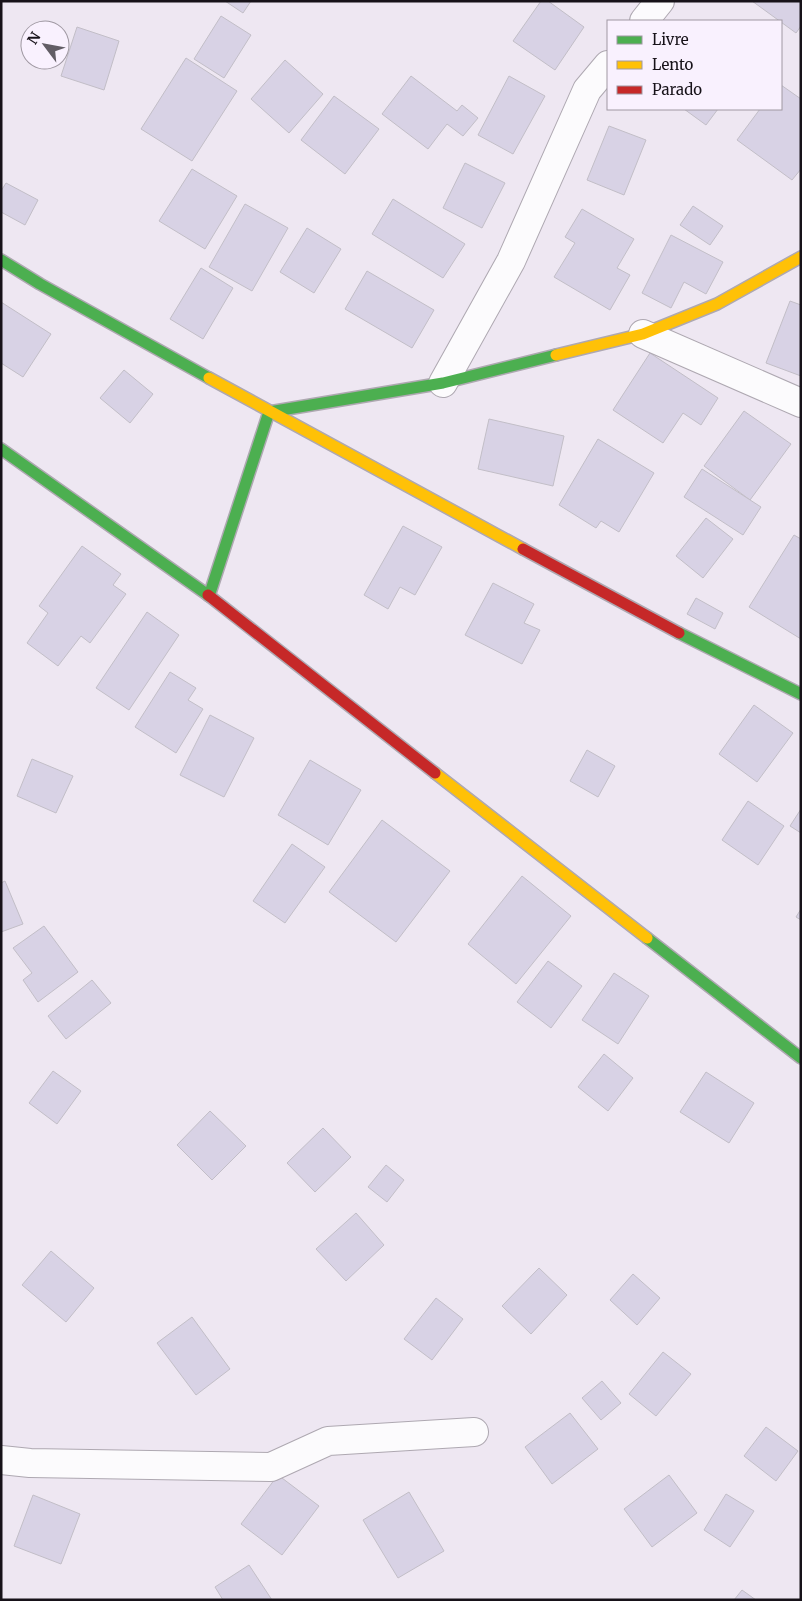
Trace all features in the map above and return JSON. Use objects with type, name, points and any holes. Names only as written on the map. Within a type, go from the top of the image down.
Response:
[{"type":"street","points":[[645,20],[660,1]]},
{"type":"street","points":[[443,383],[511,261],[587,90],[607,65]]},
{"type":"street","points":[[269,412],[443,383],[643,334],[718,304],[801,257]]},
{"type":"street","points":[[1,260],[40,284],[269,412],[665,626],[801,694]]},
{"type":"street","points":[[643,334],[801,403]]},
{"type":"street","points":[[209,596],[269,412]]},
{"type":"street","points":[[1,449],[209,596],[801,1058]]},
{"type":"street","points":[[1,1460],[30,1463],[270,1467],[328,1441],[474,1432]]},
{"type":"building","points":[[225,1],[251,1],[243,13]]},
{"type":"building","points":[[541,1],[548,1],[584,27],[555,70],[513,41]]},
{"type":"building","points":[[752,1],[801,1],[801,26],[796,33],[782,23],[782,20],[778,20]]},
{"type":"building","points":[[221,16],[251,35],[224,78],[194,59]]},
{"type":"building","points":[[77,27],[119,41],[104,90],[61,76],[63,70],[70,70],[70,48]]},
{"type":"building","points":[[186,58],[237,91],[192,161],[141,129]]},
{"type":"building","points":[[285,60],[323,94],[289,133],[251,99]]},
{"type":"building","points":[[411,76],[457,111],[462,105],[478,118],[463,136],[447,124],[428,149],[382,114]]},
{"type":"building","points":[[509,76],[545,96],[513,154],[478,135]]},
{"type":"building","points":[[782,86],[801,99],[801,169],[792,180],[737,140],[759,110],[782,110]]},
{"type":"building","points":[[334,96],[379,129],[345,174],[301,140]]},
{"type":"building","points":[[685,110],[717,110],[706,125]]},
{"type":"building","points":[[609,126],[646,140],[624,195],[587,180]]},
{"type":"building","points":[[465,163],[505,183],[482,228],[443,208]]},
{"type":"building","points":[[192,169],[237,196],[205,249],[159,221]]},
{"type":"building","points":[[6,183],[38,200],[25,225],[1,212],[1,191]]},
{"type":"building","points":[[393,199],[465,244],[443,278],[372,234]]},
{"type":"building","points":[[245,204],[288,228],[252,291],[209,267]]},
{"type":"building","points":[[693,206],[723,226],[710,245],[680,225]]},
{"type":"building","points":[[582,209],[634,239],[617,268],[630,275],[610,310],[554,277],[575,243],[565,237]]},
{"type":"building","points":[[307,228],[341,249],[314,293],[280,272]]},
{"type":"building","points":[[671,235],[723,262],[706,294],[684,282],[671,308],[642,293]]},
{"type":"building","points":[[201,268],[233,288],[203,339],[170,319]]},
{"type":"building","points":[[367,271],[434,310],[412,348],[345,309]]},
{"type":"building","points":[[790,301],[801,305],[801,376],[766,363]]},
{"type":"building","points":[[1,302],[51,334],[23,377],[1,363]]},
{"type":"building","points":[[650,353],[718,398],[701,425],[683,413],[663,443],[613,410]]},
{"type":"building","points":[[124,370],[153,394],[130,423],[100,398]]},
{"type":"building","points":[[744,411],[791,444],[750,500],[704,466]]},
{"type":"building","points":[[489,419],[564,436],[553,486],[478,469]]},
{"type":"building","points":[[598,439],[654,473],[619,532],[601,521],[596,528],[559,505]]},
{"type":"building","points":[[702,469],[761,507],[743,535],[684,497]]},
{"type":"building","points":[[706,518],[733,539],[703,578],[676,556]]},
{"type":"building","points":[[403,526],[442,547],[415,595],[400,587],[388,609],[364,595]]},
{"type":"building","points":[[794,535],[801,539],[801,639],[749,607]]},
{"type":"building","points":[[82,546],[121,574],[113,585],[126,594],[90,643],[81,636],[58,666],[27,643],[48,613],[39,606]]},
{"type":"building","points":[[493,583],[534,604],[524,623],[540,630],[522,664],[465,635]]},
{"type":"building","points":[[696,598],[723,613],[715,629],[687,614]]},
{"type":"building","points":[[147,612],[179,635],[129,710],[96,688]]},
{"type":"building","points":[[170,672],[196,688],[188,700],[203,709],[176,753],[135,727]]},
{"type":"building","points":[[754,705],[793,733],[757,782],[719,754]]},
{"type":"building","points":[[210,715],[254,738],[224,797],[180,775]]},
{"type":"building","points":[[587,750],[615,766],[598,797],[570,781]]},
{"type":"building","points":[[32,759],[73,776],[56,813],[17,796]]},
{"type":"building","points":[[310,760],[361,790],[328,845],[278,815]]},
{"type":"building","points":[[748,801],[784,826],[758,865],[722,840]]},
{"type":"building","points":[[801,809],[801,833],[790,826]]},
{"type":"building","points":[[382,820],[450,871],[396,942],[329,892]]},
{"type":"building","points":[[292,844],[325,867],[285,923],[253,901]]},
{"type":"building","points":[[522,876],[571,916],[516,984],[468,944]]},
{"type":"building","points":[[5,881],[23,924],[1,932],[1,883]]},
{"type":"building","points":[[801,909],[801,920],[796,917]]},
{"type":"building","points":[[44,926],[78,972],[38,1002],[23,980],[32,973],[13,948]]},
{"type":"building","points":[[548,961],[582,986],[551,1028],[517,1002]]},
{"type":"building","points":[[614,973],[649,996],[618,1044],[582,1020]]},
{"type":"building","points":[[92,980],[111,1003],[66,1039],[48,1016]]},
{"type":"building","points":[[604,1054],[633,1078],[608,1111],[578,1087]]},
{"type":"building","points":[[53,1071],[81,1091],[57,1124],[29,1103]]},
{"type":"building","points":[[706,1072],[754,1103],[729,1143],[680,1112]]},
{"type":"building","points":[[210,1111],[246,1146],[212,1180],[177,1145]]},
{"type":"building","points":[[323,1128],[351,1157],[315,1192],[287,1163]]},
{"type":"building","points":[[386,1165],[404,1180],[387,1202],[368,1187]]},
{"type":"building","points":[[356,1213],[384,1245],[346,1281],[316,1249]]},
{"type":"building","points":[[51,1251],[94,1288],[66,1322],[22,1285]]},
{"type":"building","points":[[539,1268],[567,1295],[531,1334],[502,1306]]},
{"type":"building","points":[[633,1274],[660,1298],[637,1325],[610,1300]]},
{"type":"building","points":[[436,1298],[463,1319],[432,1360],[404,1339]]},
{"type":"building","points":[[192,1317],[230,1369],[196,1395],[157,1343]]},
{"type":"building","points":[[663,1352],[691,1374],[656,1416],[629,1394]]},
{"type":"building","points":[[602,1381],[621,1403],[601,1420],[582,1398]]},
{"type":"building","points":[[570,1413],[598,1449],[552,1484],[525,1447]]},
{"type":"building","points":[[766,1427],[798,1451],[776,1481],[744,1456]]},
{"type":"building","points":[[278,1475],[319,1506],[282,1555],[241,1524]]},
{"type":"building","points":[[669,1475],[697,1513],[652,1547],[624,1509]]},
{"type":"building","points":[[409,1492],[444,1551],[398,1578],[363,1520]]},
{"type":"building","points":[[726,1494],[754,1511],[730,1547],[704,1530]]},
{"type":"building","points":[[33,1495],[80,1514],[61,1564],[14,1546]]},
{"type":"building","points":[[249,1565],[272,1600],[223,1600],[215,1587]]},
{"type":"building","points":[[742,1590],[756,1600],[734,1600]]},
{"type":"traffic: fast","points":[[1,260],[40,284],[209,378]]},
{"type":"traffic: fast","points":[[209,596],[269,412],[443,383],[556,355]]},
{"type":"traffic: fast","points":[[1,449],[208,595]]},
{"type":"traffic: fast","points":[[679,633],[801,694]]},
{"type":"traffic: fast","points":[[647,938],[801,1058]]},
{"type":"traffic: slow","points":[[556,355],[643,334],[717,304],[801,257]]},
{"type":"traffic: slow","points":[[209,378],[523,549]]},
{"type":"traffic: slow","points":[[435,773],[647,938]]},
{"type":"traffic: jam","points":[[523,549],[679,633]]},
{"type":"traffic: jam","points":[[208,595],[435,773]]}]
